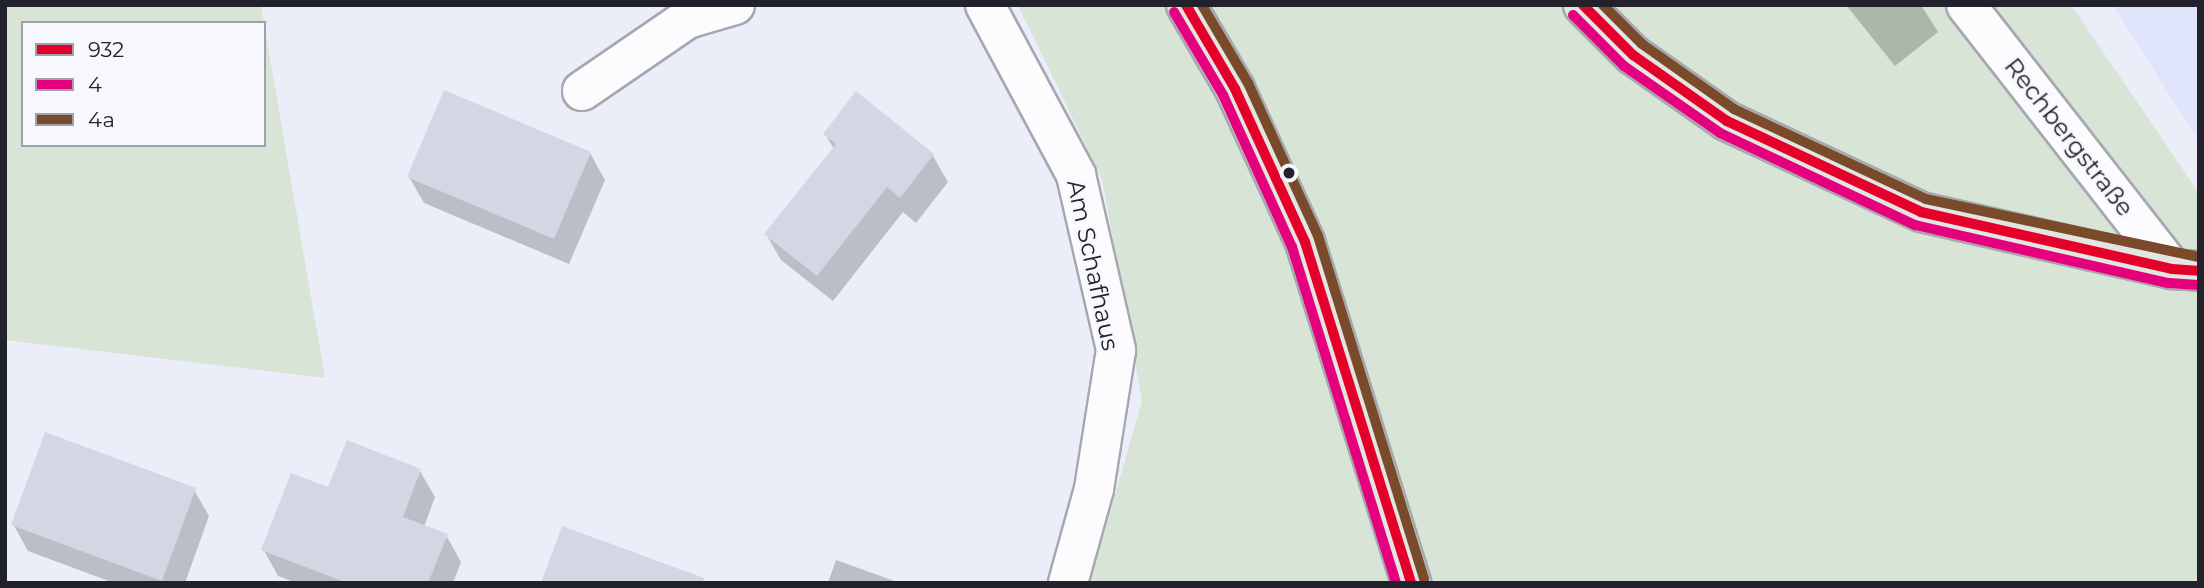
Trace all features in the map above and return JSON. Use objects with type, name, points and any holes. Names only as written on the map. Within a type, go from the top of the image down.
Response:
[{"type":"main road","points":[[1186,5],[1235,89],[1305,242],[1408,578]]},
{"type":"main road","name":"Rechbergstraße","points":[[1583,5],[1633,55],[1727,121],[1921,212],[2185,270]]},
{"type":"street","points":[[582,91],[687,19],[735,5]]},
{"type":"street","name":"Am Schafhaus","points":[[985,5],[1076,175],[1116,350],[1094,489],[1068,583]]},
{"type":"street","name":"Rechbergstraße","points":[[1966,5],[2185,270]]},
{"type":"shaded area","points":[[2113,5],[2199,5],[2199,142]]},
{"type":"green space","points":[[5,5],[261,5],[264,21],[21,21],[21,147],[266,147],[266,36],[325,378],[5,340]]},
{"type":"green space","points":[[1018,5],[2071,5],[2199,193],[2199,583],[1090,583],[1142,401],[1102,179]]},
{"type":"building","points":[[444,90],[591,152],[554,239],[407,177]]},
{"type":"building","points":[[856,91],[934,154],[900,198],[887,187],[817,276],[764,234],[836,144],[823,134]]},
{"type":"building","points":[[45,432],[196,488],[162,581],[11,525]]},
{"type":"building","points":[[347,440],[421,469],[403,517],[448,534],[428,583],[347,583],[261,550],[291,473],[328,487]]},
{"type":"building","points":[[562,526],[704,578],[703,583],[541,583]]},
{"type":"transit line","name":"932","points":[[1186,5],[1235,89],[1305,242],[1411,583]]},
{"type":"transit line","name":"4a","points":[[1202,5],[1248,83],[1318,236],[1424,579]]},
{"type":"transit line","name":"932","points":[[1583,5],[1633,55],[1727,121],[1921,212],[2172,269],[2199,271]]},
{"type":"transit line","name":"4a","points":[[1603,5],[1642,44],[1734,109],[1926,199],[2199,257]]},
{"type":"transit line","name":"4","points":[[1174,12],[1223,95],[1292,247],[1396,583]]},
{"type":"transit line","name":"4","points":[[1573,15],[1624,66],[1720,133],[1915,225],[2169,283],[2198,285]]}]
